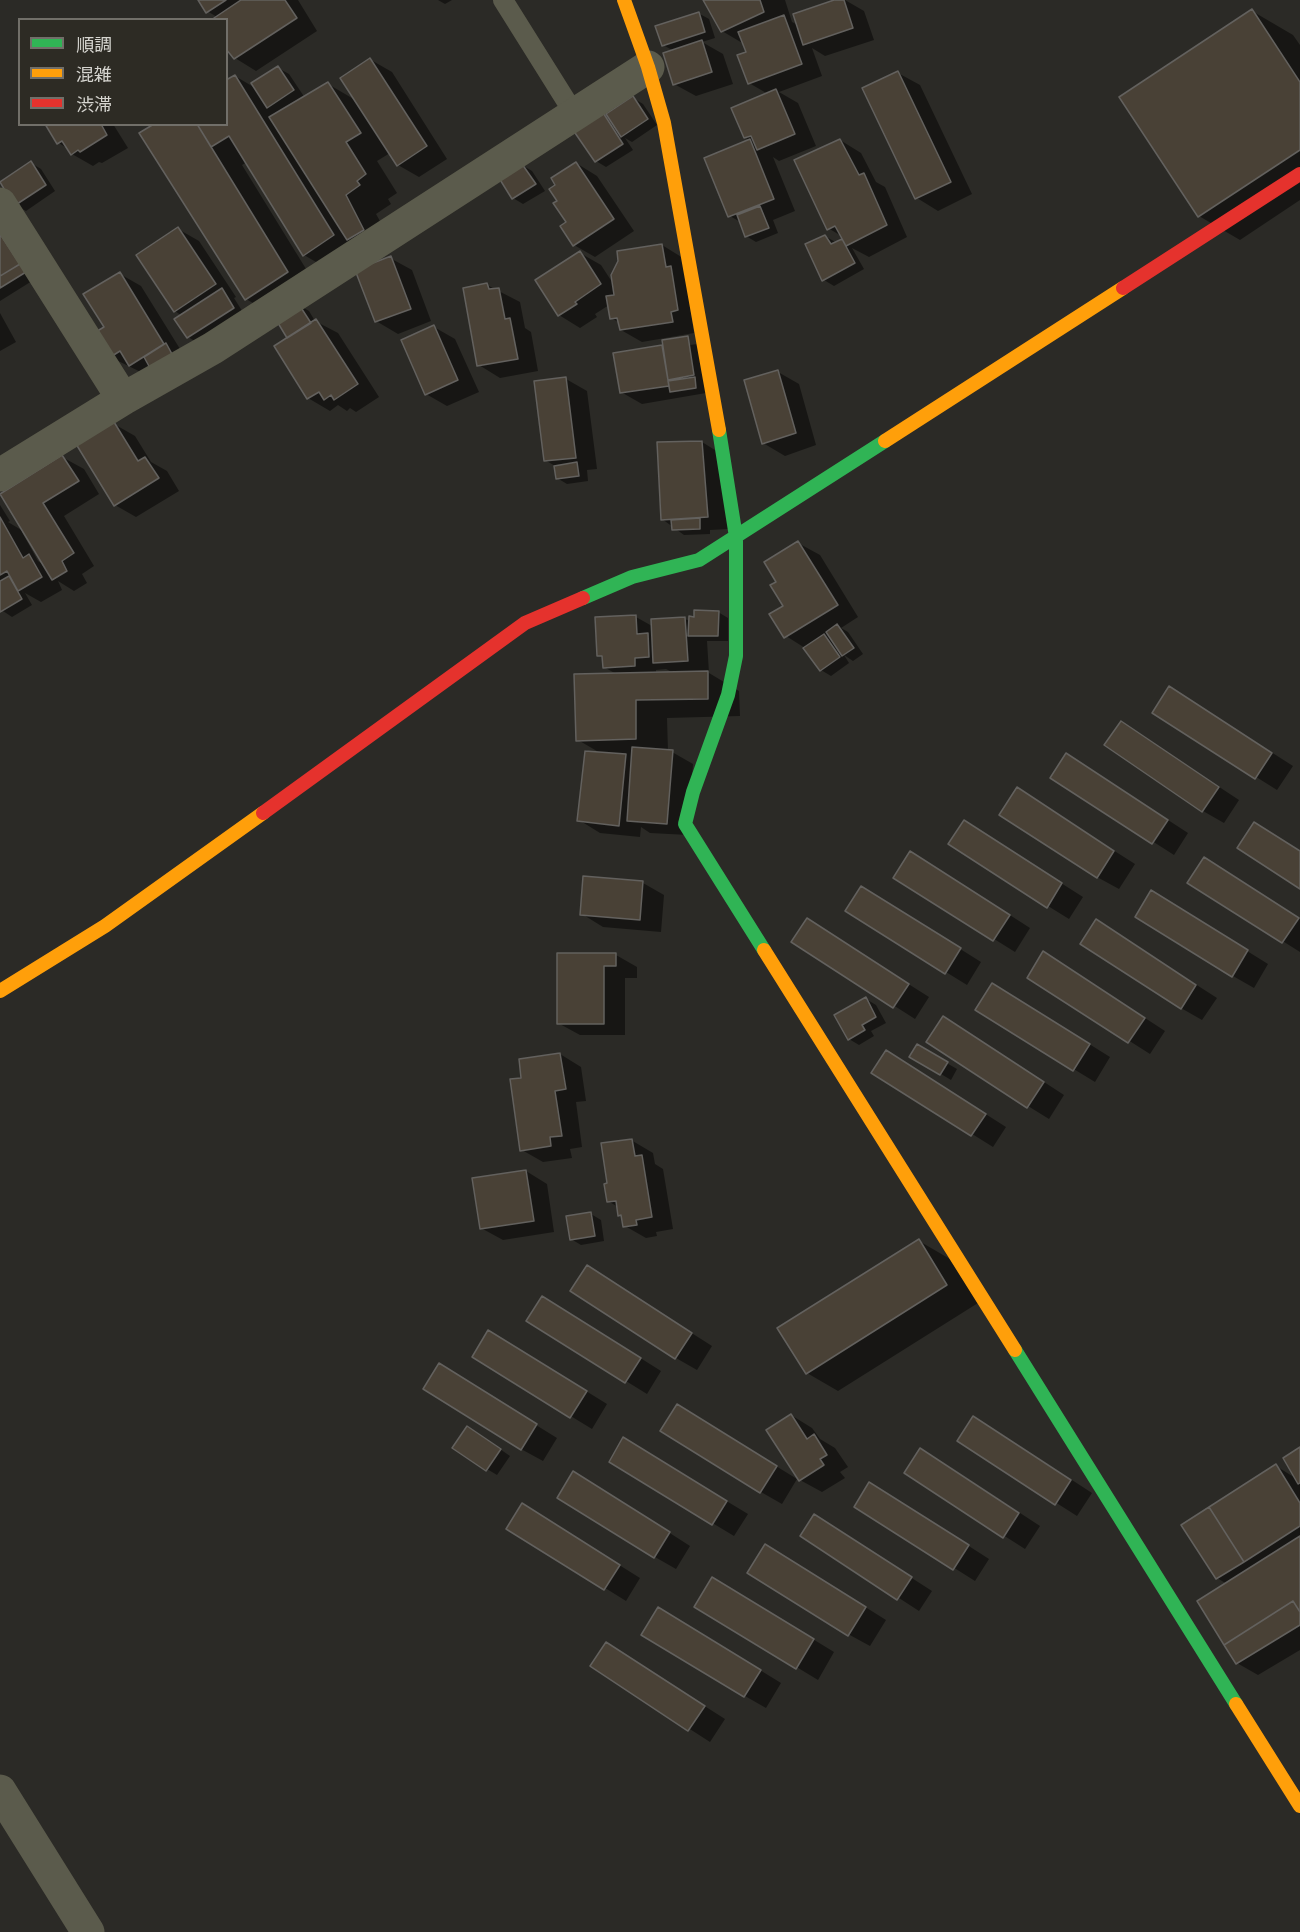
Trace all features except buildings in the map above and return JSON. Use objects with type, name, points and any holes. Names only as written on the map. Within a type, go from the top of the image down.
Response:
[{"type":"street","points":[[624,0],[664,123],[736,537],[736,656],[728,695],[693,792],[685,824],[1300,1806]]},
{"type":"street","points":[[0,475],[123,399],[213,348],[648,68]]},
{"type":"street","points":[[0,991],[105,926],[525,623],[632,577],[699,560],[1300,174]]},
{"type":"street","points":[[0,204],[123,399]]},
{"type":"street","points":[[0,1791],[88,1932]]},
{"type":"lane","points":[[504,0],[575,115]]},
{"type":"traffic: fast","points":[[719,430],[736,537],[736,656],[728,695],[693,792],[685,824],[764,950]]},
{"type":"traffic: fast","points":[[583,598],[632,577],[699,560],[885,441]]},
{"type":"traffic: fast","points":[[1015,1350],[1236,1704]]},
{"type":"traffic: slow","points":[[624,0],[648,67],[664,123],[719,430]]},
{"type":"traffic: slow","points":[[885,441],[1123,288]]},
{"type":"traffic: slow","points":[[0,991],[105,926],[263,813]]},
{"type":"traffic: slow","points":[[764,950],[1015,1350]]},
{"type":"traffic: slow","points":[[1236,1704],[1300,1806]]},
{"type":"traffic: jam","points":[[1123,288],[1300,174]]},
{"type":"traffic: jam","points":[[263,813],[525,623],[583,598]]}]
